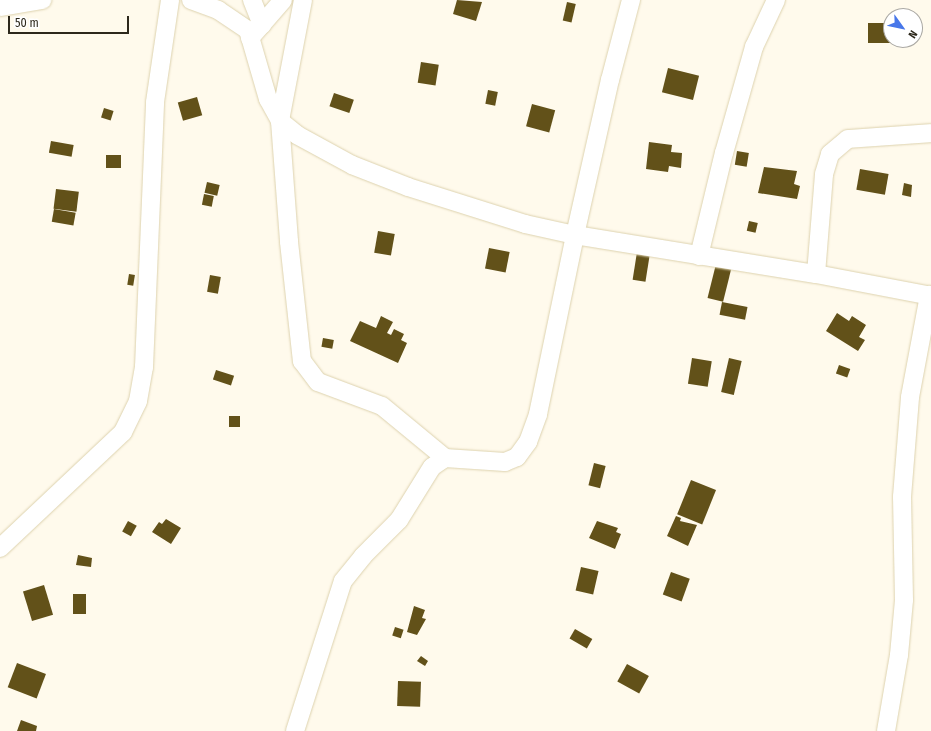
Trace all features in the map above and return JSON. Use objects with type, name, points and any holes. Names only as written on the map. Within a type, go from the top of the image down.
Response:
[{"type":"street","points":[[0,7],[42,0]]},
{"type":"street","points":[[0,548],[123,432],[138,401],[144,367],[155,102],[170,0]]},
{"type":"street","points":[[191,0],[208,6],[240,22],[248,30],[268,99],[280,121],[297,135],[352,164],[408,187],[525,224],[575,235],[816,274],[930,295],[910,397],[902,497],[904,600],[899,655],[886,731]]},
{"type":"street","points":[[252,0],[262,25]]},
{"type":"street","points":[[250,38],[283,0]]},
{"type":"street","points":[[302,0],[280,121],[289,242],[302,361],[318,382],[382,406],[446,458],[505,462],[517,457],[528,442],[538,414],[575,235],[610,80],[631,0]]},
{"type":"street","points":[[699,256],[724,153],[754,47],[776,0]]},
{"type":"street","points":[[816,274],[824,174],[830,154],[848,139],[931,134]]},
{"type":"street","points":[[295,731],[343,581],[363,556],[400,520],[432,467],[446,458]]},
{"type":"building","points":[[457,0],[482,2],[476,21],[453,14]]},
{"type":"building","points":[[567,2],[576,4],[571,23],[563,21]]},
{"type":"building","points":[[868,23],[883,23],[883,43],[868,43]]},
{"type":"building","points":[[421,62],[439,65],[435,86],[418,83]]},
{"type":"building","points":[[668,68],[699,76],[693,100],[662,92]]},
{"type":"building","points":[[488,90],[498,92],[495,106],[485,104]]},
{"type":"building","points":[[334,93],[354,100],[349,113],[329,106]]},
{"type":"building","points":[[197,97],[202,115],[183,121],[178,103]]},
{"type":"building","points":[[532,104],[555,110],[549,132],[526,126]]},
{"type":"building","points":[[104,108],[114,111],[111,120],[101,118]]},
{"type":"building","points":[[51,141],[74,145],[72,157],[49,153]]},
{"type":"building","points":[[649,142],[672,145],[671,152],[682,153],[681,168],[669,166],[668,172],[646,169]]},
{"type":"building","points":[[737,151],[749,153],[747,167],[735,165]]},
{"type":"building","points":[[106,155],[121,155],[121,168],[106,168]]},
{"type":"building","points":[[764,167],[797,171],[794,184],[800,186],[797,199],[758,193]]},
{"type":"building","points":[[860,169],[889,174],[885,195],[856,190]]},
{"type":"building","points":[[207,182],[220,185],[217,196],[205,193]]},
{"type":"building","points":[[904,183],[912,185],[911,197],[902,195]]},
{"type":"building","points":[[56,189],[79,192],[76,212],[54,209]]},
{"type":"building","points":[[204,194],[214,196],[212,207],[202,205]]},
{"type":"building","points":[[54,209],[76,213],[73,226],[52,222]]},
{"type":"building","points":[[749,221],[758,223],[756,233],[747,231]]},
{"type":"building","points":[[378,231],[395,234],[391,256],[374,253]]},
{"type":"building","points":[[489,248],[510,252],[506,273],[485,269]]},
{"type":"building","points":[[637,252],[650,254],[645,282],[633,280]]},
{"type":"building","points":[[716,264],[732,268],[723,302],[708,298]]},
{"type":"building","points":[[129,274],[135,275],[133,286],[127,285]]},
{"type":"building","points":[[210,275],[221,277],[218,294],[207,292]]},
{"type":"building","points":[[722,302],[748,307],[745,320],[720,315]]},
{"type":"building","points":[[837,313],[849,321],[852,316],[866,325],[859,337],[865,340],[858,351],[826,331]]},
{"type":"building","points":[[381,316],[393,322],[387,333],[391,335],[394,329],[404,334],[401,340],[407,343],[398,363],[350,341],[360,321],[376,328]]},
{"type":"building","points":[[323,338],[334,340],[332,349],[321,347]]},
{"type":"building","points":[[692,358],[712,361],[708,387],[688,384]]},
{"type":"building","points":[[729,358],[742,361],[734,395],[721,392]]},
{"type":"building","points":[[839,365],[850,369],[847,378],[836,373]]},
{"type":"building","points":[[216,370],[234,376],[231,385],[213,380]]},
{"type":"building","points":[[229,416],[240,416],[240,427],[229,427]]},
{"type":"building","points":[[594,463],[606,466],[600,488],[588,485]]},
{"type":"building","points":[[691,480],[716,490],[702,524],[677,514]]},
{"type":"building","points":[[676,516],[681,518],[680,521],[697,525],[688,546],[667,536]]},
{"type":"building","points":[[166,519],[181,528],[171,544],[152,532],[159,522],[162,524]]},
{"type":"building","points":[[128,521],[137,526],[131,536],[122,531]]},
{"type":"building","points":[[597,521],[618,528],[616,532],[621,534],[615,549],[589,538]]},
{"type":"building","points":[[78,555],[92,558],[91,567],[76,565]]},
{"type":"building","points":[[581,567],[599,571],[593,594],[576,590]]},
{"type":"building","points":[[671,572],[690,579],[682,601],[663,595]]},
{"type":"building","points":[[44,585],[53,615],[32,621],[23,591]]},
{"type":"building","points":[[73,594],[86,594],[86,614],[73,614]]},
{"type":"building","points":[[414,606],[425,610],[422,618],[426,619],[417,635],[407,632]]},
{"type":"building","points":[[395,627],[404,630],[401,638],[392,636]]},
{"type":"building","points":[[575,629],[592,639],[587,649],[570,639]]},
{"type":"building","points":[[421,656],[428,661],[425,666],[417,661]]},
{"type":"building","points":[[17,663],[46,674],[37,698],[8,687]]},
{"type":"building","points":[[627,664],[649,676],[639,694],[617,681]]},
{"type":"building","points":[[398,681],[421,682],[420,707],[397,706]]},
{"type":"building","points":[[21,720],[37,726],[36,731],[17,731]]}]
